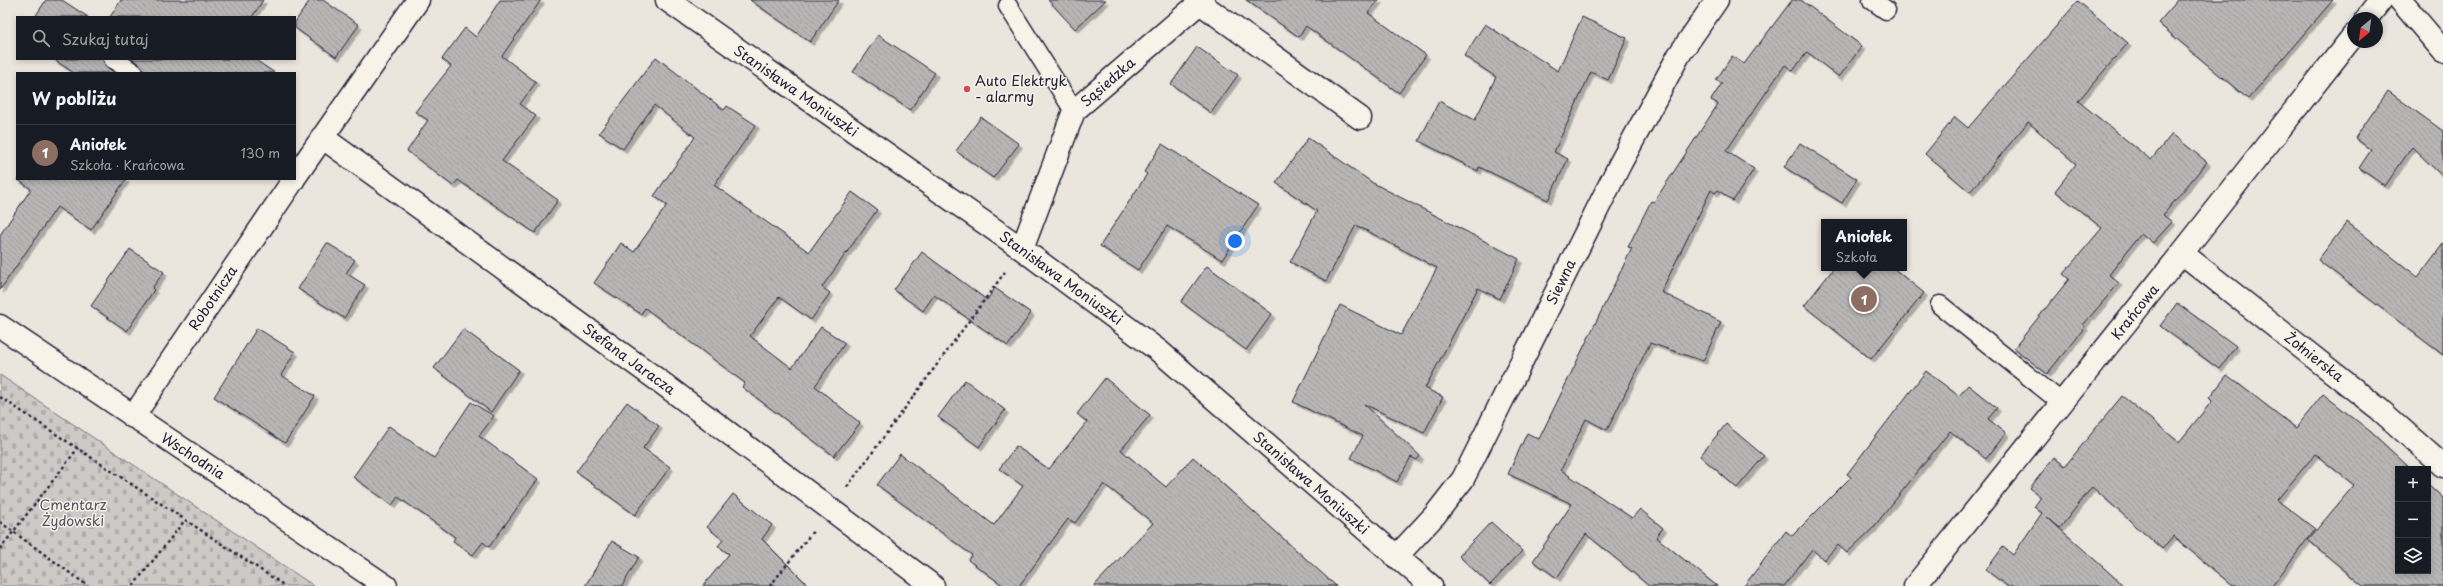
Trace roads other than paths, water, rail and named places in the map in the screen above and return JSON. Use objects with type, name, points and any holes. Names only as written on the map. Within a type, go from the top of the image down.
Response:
[{"type":"street","name":"Robotnicza","points":[[296,175],[418,0]]},
{"type":"street","name":"Stanisława Moniuszki","points":[[667,0],[1022,249],[1159,351],[1431,586]]},
{"type":"street","name":"Siewna","points":[[1396,557],[1435,515],[1463,479],[1620,164],[1679,55],[1717,0]]},
{"type":"street","points":[[2372,12],[2381,0]]},
{"type":"street","points":[[2400,0],[2443,51]]},
{"type":"street","name":"Sąsiedzka","points":[[1022,249],[1074,111],[1201,2],[1360,118]]},
{"type":"street","name":"Krańcowa","points":[[1915,586],[2182,253],[2347,44]]},
{"type":"street","name":"Stefana Jaracza","points":[[322,137],[662,383],[932,586]]},
{"type":"street","name":"Robotnicza","points":[[133,417],[292,180]]},
{"type":"street","name":"Żołnierska","points":[[2182,253],[2380,409],[2443,466]]},
{"type":"street","name":"Wschodnia","points":[[0,326],[133,417],[181,446],[386,586]]},
{"type":"lane","points":[[1008,6],[1074,111]]},
{"type":"lane","points":[[115,60],[133,72]]},
{"type":"lane","points":[[1940,305],[2062,402]]},
{"type":"place","name":"Auto Elektryk - alarmy","points":[[967,89]]},
{"type":"place","name":"Aniołek","points":[[1864,299]]},
{"type":"park label","name":"Cmentarz Żydowski","points":[[73,514]]}]
